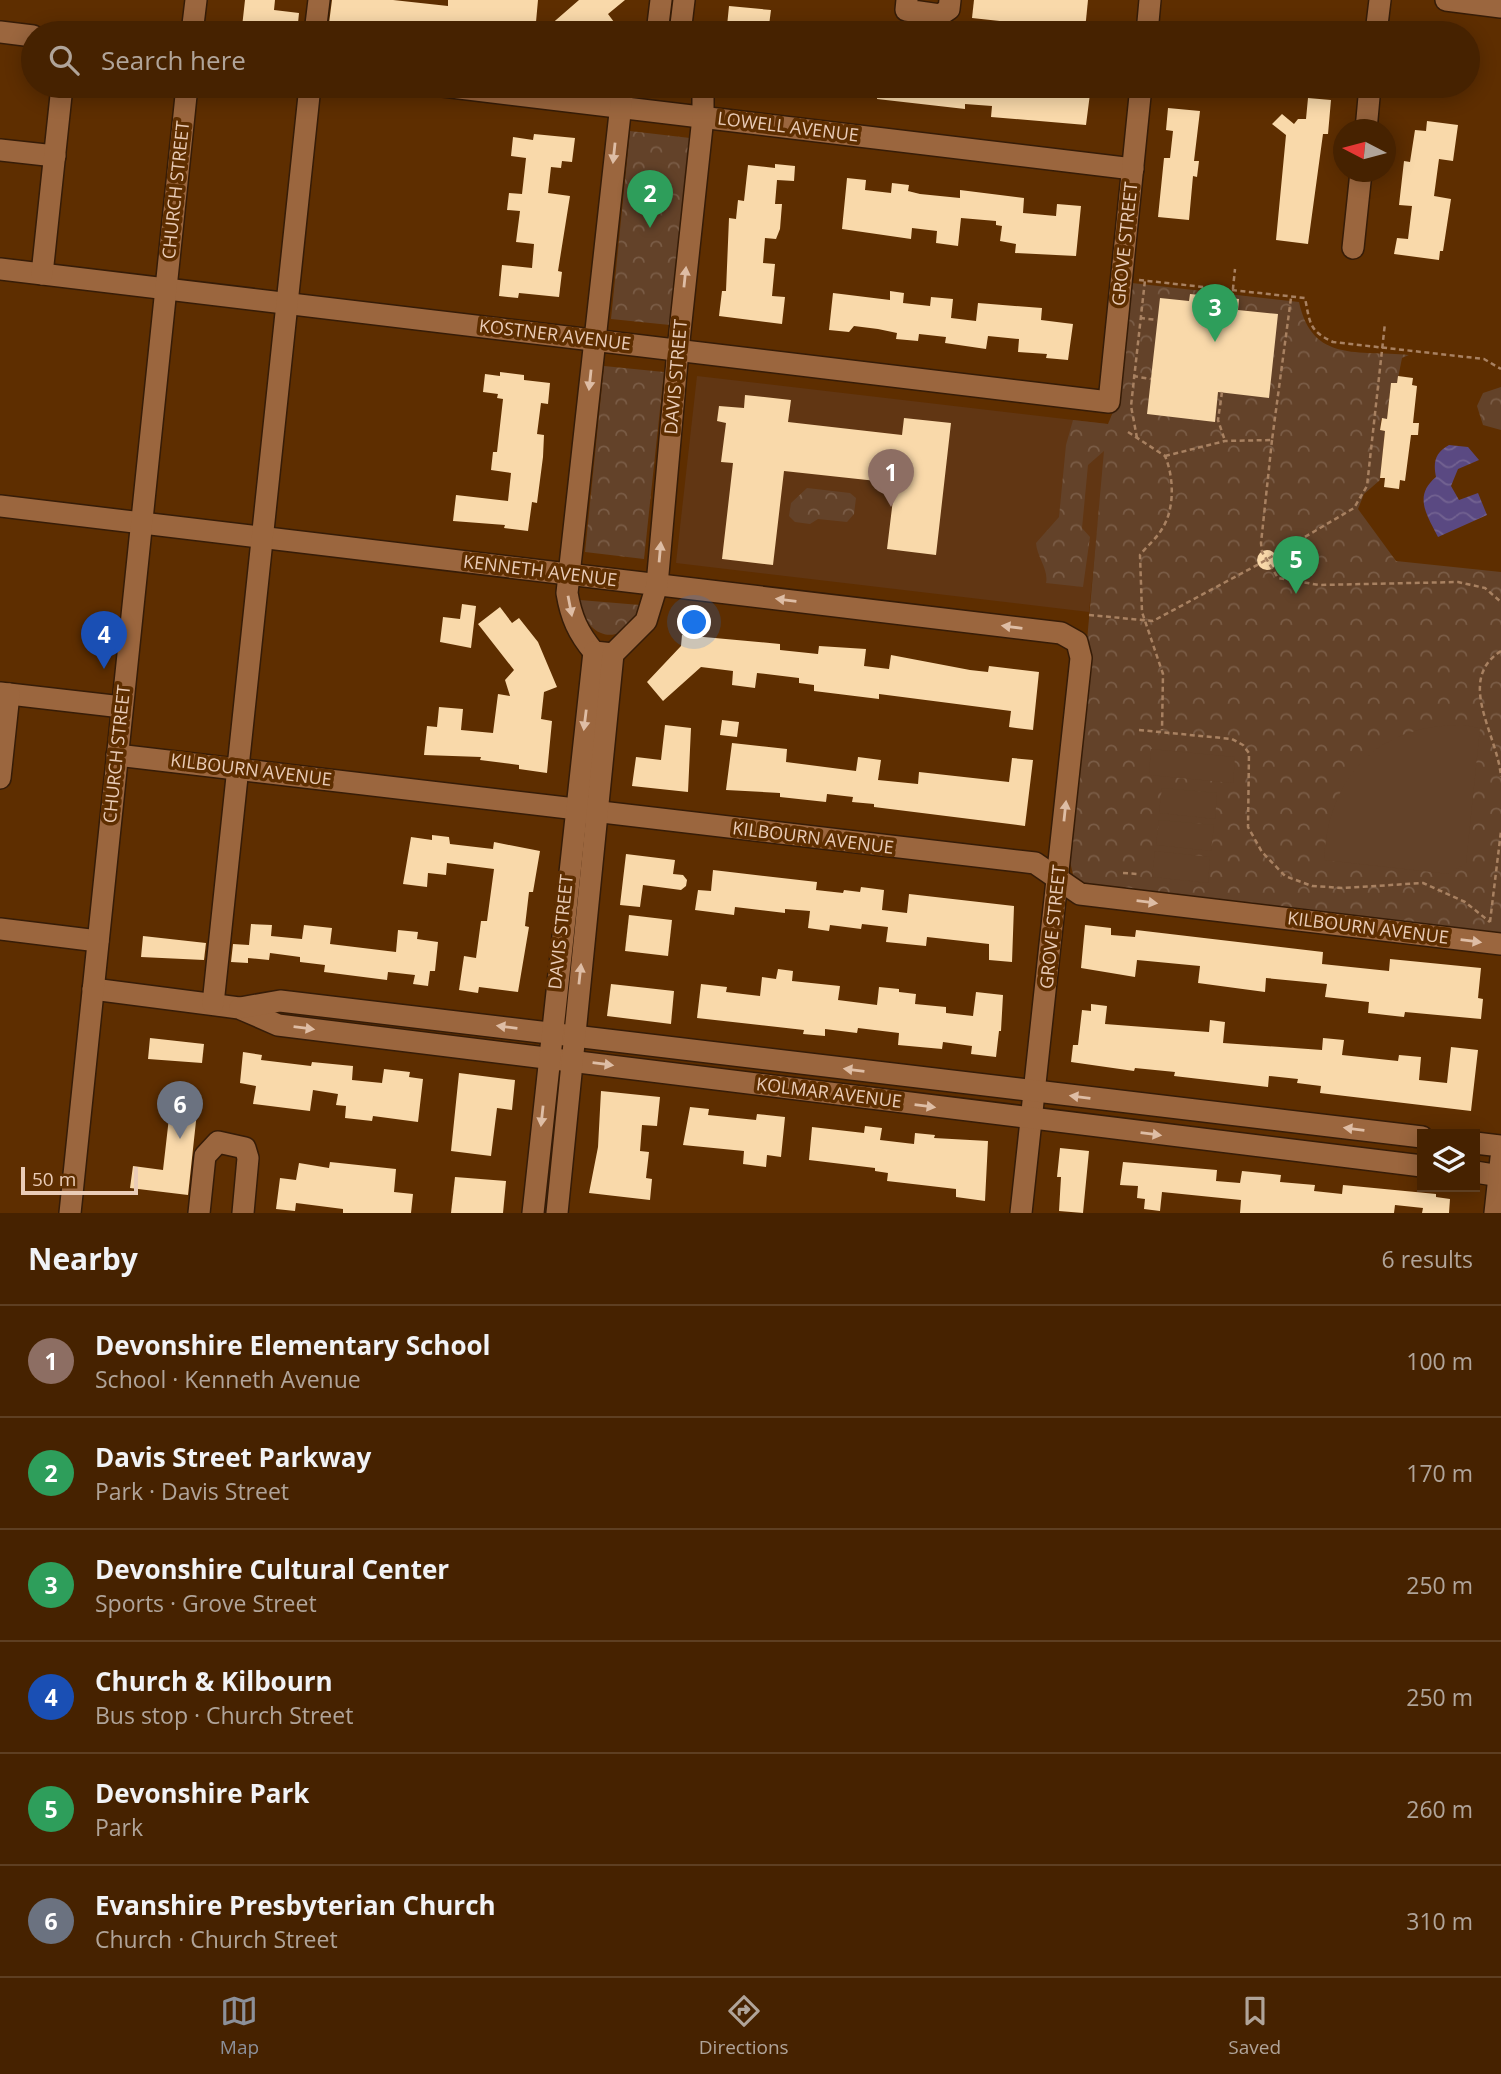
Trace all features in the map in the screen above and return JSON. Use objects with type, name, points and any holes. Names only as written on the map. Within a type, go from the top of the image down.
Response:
[{"type":"street","points":[[193,21],[196,0]]},
{"type":"street","points":[[316,21],[319,0]]},
{"type":"street","points":[[658,21],[661,0]]},
{"type":"street","points":[[681,21],[684,0]]},
{"type":"street","points":[[907,0],[906,10],[940,15],[949,9],[950,0]]},
{"type":"street","points":[[1148,21],[1150,0]]},
{"type":"street","points":[[1377,21],[1380,0]]},
{"type":"street","points":[[1446,0],[1501,7]]},
{"type":"street","points":[[0,32],[21,35]]},
{"type":"street","points":[[43,274],[61,98]]},
{"type":"street","name":"CHURCH STREET","points":[[69,1213],[186,98]]},
{"type":"street","points":[[213,1004],[309,98]]},
{"type":"street","name":"LOWELL AVENUE","points":[[544,98],[1133,169]]},
{"type":"street","points":[[603,653],[579,634],[567,593],[621,98]]},
{"type":"street","name":"DAVIS STREET","points":[[533,1213],[575,810],[603,653],[646,621],[657,585],[703,98]]},
{"type":"street","name":"GROVE STREET","points":[[1109,402],[1140,98]]},
{"type":"street","points":[[1367,119],[1369,98]]},
{"type":"street","points":[[0,150],[55,156]]},
{"type":"street","points":[[1353,248],[1360,182]]},
{"type":"street","name":"KOSTNER AVENUE","points":[[0,269],[1109,402]]},
{"type":"street","name":"KENNETH AVENUE","points":[[0,506],[1061,633],[1077,642]]},
{"type":"street","name":"GROVE STREET","points":[[1021,1213],[1081,658],[1077,642]]},
{"type":"street","name":"DAVIS STREET","points":[[556,1213],[596,813],[603,653]]},
{"type":"street","points":[[0,778],[5,694],[122,707]]},
{"type":"street","name":"KILBOURN AVENUE","points":[[117,755],[1035,863],[1080,894],[1493,936]]},
{"type":"street","points":[[0,929],[98,941]]},
{"type":"street","name":"KOLMAR AVENUE","points":[[93,989],[239,1008],[278,1025],[1417,1165]]},
{"type":"street","name":"KOLMAR AVENUE","points":[[239,1008],[279,1001],[1417,1136]]},
{"type":"street","points":[[199,1213],[205,1156],[218,1142],[245,1148],[248,1158],[243,1213]]},
{"type":"street","points":[[1480,1144],[1501,1146]]},
{"type":"street","points":[[1480,1172],[1500,1170],[1495,1213]]},
{"type":"path","points":[[1232,298],[1235,269]]},
{"type":"path","points":[[1133,279],[1306,298],[1309,320],[1316,334],[1334,342],[1484,359],[1501,369]]},
{"type":"path","points":[[1137,438],[1131,406],[1145,280]]},
{"type":"path","points":[[1291,297],[1268,460],[1261,543],[1266,560],[1278,578],[1319,585],[1458,582],[1485,588],[1501,602]]},
{"type":"path","points":[[1140,318],[1157,320]]},
{"type":"path","points":[[1089,615],[1143,620],[1158,618],[1266,560],[1353,508],[1367,486],[1385,323]]},
{"type":"path","points":[[1133,376],[1151,379]]},
{"type":"path","points":[[1222,392],[1218,420],[1225,441]]},
{"type":"path","points":[[1128,432],[1165,456],[1171,485],[1170,506],[1164,527],[1140,555],[1143,620],[1163,674],[1162,730]]},
{"type":"path","points":[[1165,456],[1225,441],[1272,440]]},
{"type":"path","points":[[1501,651],[1484,667],[1479,687],[1480,704],[1497,747],[1501,777]]},
{"type":"path","points":[[1139,730],[1162,730],[1192,737],[1231,739],[1242,745],[1249,760],[1248,827],[1262,852],[1285,876],[1312,886],[1343,888],[1423,883],[1465,902],[1493,936]]},
{"type":"path","points":[[1493,936],[1501,831]]},
{"type":"path","points":[[1123,873],[1138,874]]},
{"type":"shaded area","points":[[697,376],[1108,424],[1089,612],[676,563]]},
{"type":"green space","points":[[630,131],[690,138],[670,325],[611,319]]},
{"type":"green space","points":[[1132,283],[1299,302],[1305,322],[1314,335],[1326,344],[1355,352],[1409,355],[1402,358],[1397,383],[1391,383],[1387,419],[1381,419],[1380,430],[1385,431],[1380,480],[1364,494],[1358,509],[1396,561],[1501,572],[1501,938],[1076,887],[1068,853],[1104,451],[1088,465],[1082,528],[1090,537],[1083,587],[1046,583],[1046,573],[1036,543],[1059,517],[1066,445],[1073,420],[1108,424],[1120,395]]},
{"type":"green space","points":[[604,366],[664,372],[644,559],[585,552]]},
{"type":"green space","points":[[1501,387],[1501,430],[1483,425],[1477,406],[1483,393]]},
{"type":"green space","points":[[807,488],[850,493],[856,498],[854,514],[847,522],[818,519],[810,524],[795,522],[789,516],[791,503]]},
{"type":"green space","points":[[580,600],[640,605],[635,619],[627,628],[608,635],[590,625]]},
{"type":"green space","points":[[1463,725],[1480,728],[1466,863],[1449,874],[1324,860],[1335,803],[1347,780],[1363,761],[1383,745],[1406,734],[1433,727]]},
{"type":"green space","points":[[1151,749],[1235,757],[1233,783],[1149,775]]},
{"type":"green space","points":[[1162,788],[1217,793],[1215,819],[1159,813]]},
{"type":"green space","points":[[1159,820],[1214,825],[1211,851],[1156,845]]},
{"type":"green space","points":[[1155,851],[1210,857],[1208,883],[1152,877]]},
{"type":"water","points":[[1449,445],[1468,447],[1479,460],[1458,469],[1451,486],[1459,500],[1478,493],[1487,515],[1438,537],[1426,513],[1424,499],[1425,491],[1436,477],[1436,458]]},
{"type":"building","points":[[245,0],[275,0],[274,10],[299,13],[298,21],[243,21]]},
{"type":"building","points":[[332,0],[393,0],[448,6],[448,0],[538,0],[536,21],[329,21]]},
{"type":"building","points":[[579,0],[625,0],[608,14],[613,21],[555,21]]},
{"type":"building","points":[[974,0],[1088,0],[1086,21],[1000,21],[972,18]]},
{"type":"building","points":[[729,6],[771,10],[770,21],[728,21]]},
{"type":"building","points":[[1089,98],[1086,125],[991,117],[992,106],[965,104],[965,109],[877,99]]},
{"type":"building","points":[[1308,98],[1331,100],[1328,134],[1323,134],[1308,244],[1276,240],[1286,135],[1272,124],[1282,114],[1294,124],[1298,119],[1306,119]]},
{"type":"building","points":[[1168,108],[1200,111],[1194,161],[1199,161],[1197,177],[1193,176],[1189,220],[1158,217],[1164,158],[1170,158],[1173,131],[1166,130]]},
{"type":"building","points":[[1427,121],[1458,125],[1453,161],[1439,159],[1434,196],[1451,199],[1443,251],[1440,251],[1439,260],[1394,254],[1397,238],[1408,239],[1412,206],[1399,205],[1404,161],[1410,162],[1415,130],[1426,131]]},
{"type":"building","points":[[534,134],[575,138],[572,162],[562,161],[561,168],[551,167],[548,193],[570,196],[558,271],[562,272],[559,297],[519,293],[518,298],[499,296],[502,265],[532,268],[534,244],[516,242],[520,211],[507,210],[509,193],[522,194],[526,158],[511,156],[513,137],[533,140]]},
{"type":"building","points":[[775,164],[795,166],[794,181],[777,180],[775,204],[782,204],[780,229],[776,239],[765,238],[763,263],[775,264],[772,296],[785,297],[782,324],[719,316],[722,291],[726,291],[729,218],[736,219],[738,200],[744,201],[748,165],[775,168]]},
{"type":"building","points":[[847,178],[866,180],[865,190],[891,193],[892,183],[909,185],[908,191],[920,194],[960,198],[960,190],[1024,198],[1023,213],[1056,216],[1057,204],[1081,206],[1076,256],[1015,253],[1016,244],[1000,241],[1002,226],[996,225],[996,221],[961,218],[958,246],[936,243],[937,231],[912,228],[911,239],[842,229]]},
{"type":"building","points":[[890,291],[904,293],[903,303],[930,306],[931,297],[953,299],[951,318],[976,321],[978,303],[1042,308],[1041,320],[1073,324],[1068,360],[1046,358],[1047,354],[1018,352],[1019,339],[988,336],[986,349],[945,343],[946,337],[919,334],[918,341],[896,339],[897,333],[854,326],[849,332],[829,330],[833,293],[890,300]]},
{"type":"building","points":[[1190,294],[1239,299],[1238,310],[1278,314],[1269,398],[1218,392],[1215,422],[1147,414],[1160,298],[1189,301]]},
{"type":"building","points":[[500,372],[524,375],[524,380],[550,383],[548,404],[541,403],[537,434],[544,435],[543,457],[537,503],[532,502],[528,531],[504,528],[505,525],[453,521],[456,495],[508,501],[511,473],[491,470],[493,452],[497,452],[503,399],[497,398],[498,394],[483,392],[485,374],[500,376]]},
{"type":"building","points":[[1398,376],[1413,378],[1412,385],[1417,386],[1413,423],[1419,423],[1418,435],[1411,435],[1405,481],[1400,480],[1399,489],[1384,487],[1385,478],[1380,478],[1385,431],[1380,430],[1382,418],[1387,419],[1391,383],[1397,383]]},
{"type":"building","points":[[745,395],[791,400],[788,422],[902,435],[904,418],[951,423],[936,555],[887,549],[895,483],[784,471],[773,565],[722,559],[733,463],[721,462],[726,423],[717,421],[719,406],[744,408]]},
{"type":"building","points":[[1267,550],[1274,553],[1277,560],[1274,567],[1267,570],[1260,567],[1257,560],[1260,553]]},
{"type":"building","points":[[462,604],[476,606],[471,648],[440,642],[443,617],[460,619]]},
{"type":"building","points":[[500,607],[512,623],[519,618],[538,642],[557,687],[544,692],[541,719],[552,721],[547,773],[519,769],[519,765],[480,760],[481,757],[424,755],[427,726],[437,727],[439,707],[463,709],[461,730],[493,733],[498,694],[510,696],[505,680],[514,670],[478,624]]},
{"type":"building","points":[[682,635],[780,644],[780,650],[818,654],[819,646],[866,649],[864,666],[889,669],[891,655],[970,670],[988,672],[989,666],[1039,672],[1033,730],[1009,727],[1011,711],[879,694],[879,699],[814,691],[814,685],[799,683],[799,678],[757,673],[755,688],[732,685],[733,671],[701,667],[663,701],[647,682],[681,646]]},
{"type":"building","points":[[722,720],[739,722],[737,737],[720,735]]},
{"type":"building","points":[[665,725],[691,728],[688,792],[632,786],[636,757],[661,760]]},
{"type":"building","points":[[732,743],[787,749],[786,762],[856,771],[858,757],[881,760],[878,780],[918,784],[919,772],[1009,782],[1012,758],[1033,760],[1025,826],[874,807],[874,804],[852,802],[853,797],[827,794],[826,802],[780,797],[780,793],[726,790]]},
{"type":"building","points":[[432,835],[449,837],[450,844],[493,849],[494,842],[540,851],[533,892],[529,892],[525,926],[529,927],[518,992],[479,987],[478,993],[459,990],[464,956],[476,958],[481,921],[487,921],[494,869],[447,863],[446,875],[428,873],[427,887],[403,884],[411,837],[432,840]]},
{"type":"building","points":[[626,854],[675,860],[673,874],[683,875],[687,880],[686,886],[681,890],[643,885],[640,907],[620,905]]},
{"type":"building","points":[[713,870],[817,882],[816,890],[860,892],[861,887],[884,890],[882,910],[907,913],[909,894],[1014,906],[1012,962],[989,960],[989,944],[927,937],[926,946],[886,942],[888,927],[862,924],[861,929],[830,925],[829,931],[808,928],[810,911],[785,909],[785,913],[735,907],[734,915],[695,910],[698,890],[711,891]]},
{"type":"building","points":[[629,915],[672,920],[668,956],[625,951]]},
{"type":"building","points":[[251,924],[272,925],[271,936],[302,939],[304,925],[332,928],[330,944],[396,952],[398,930],[418,932],[417,939],[438,942],[435,971],[430,971],[428,986],[413,984],[415,975],[388,972],[387,980],[324,972],[325,965],[300,962],[300,957],[270,953],[269,960],[248,958],[248,963],[231,962],[233,944],[249,945]]},
{"type":"building","points":[[1085,925],[1111,928],[1111,935],[1135,937],[1136,930],[1323,952],[1322,964],[1389,971],[1390,959],[1481,968],[1478,998],[1483,999],[1481,1019],[1405,1012],[1404,1017],[1368,1013],[1369,1002],[1325,997],[1327,984],[1266,978],[1265,992],[1198,983],[1200,966],[1137,960],[1135,977],[1081,968]]},
{"type":"building","points":[[143,936],[206,943],[204,960],[141,957]]},
{"type":"building","points":[[778,969],[793,971],[792,981],[840,986],[838,1000],[877,1005],[879,987],[899,989],[899,992],[916,994],[915,1004],[946,1007],[946,1013],[973,1016],[976,992],[1003,995],[996,1057],[971,1054],[972,1046],[943,1042],[942,1049],[898,1045],[899,1033],[858,1028],[857,1033],[825,1029],[825,1036],[803,1034],[804,1030],[697,1018],[701,984],[727,987],[726,992],[760,996],[762,977],[776,979]]},
{"type":"building","points":[[611,984],[674,991],[671,1024],[607,1016]]},
{"type":"building","points":[[1091,1004],[1107,1006],[1105,1024],[1209,1032],[1210,1020],[1225,1022],[1223,1043],[1322,1050],[1323,1038],[1344,1040],[1342,1055],[1398,1061],[1399,1055],[1421,1057],[1419,1080],[1447,1083],[1451,1047],[1478,1050],[1471,1111],[1320,1093],[1321,1086],[1297,1083],[1298,1079],[1269,1076],[1268,1087],[1174,1076],[1175,1072],[1135,1068],[1134,1071],[1071,1062],[1073,1045],[1078,1045],[1082,1010],[1091,1011]]},
{"type":"building","points":[[150,1038],[204,1044],[202,1063],[148,1059]]},
{"type":"building","points":[[243,1052],[262,1055],[261,1060],[311,1066],[312,1062],[353,1066],[352,1080],[382,1083],[384,1069],[410,1072],[409,1077],[423,1079],[418,1122],[373,1116],[372,1121],[345,1118],[346,1106],[336,1105],[338,1094],[313,1090],[310,1111],[253,1104],[256,1086],[240,1083]]},
{"type":"building","points":[[459,1073],[515,1080],[512,1110],[497,1108],[491,1156],[451,1151]]},
{"type":"building","points":[[601,1091],[660,1097],[657,1126],[642,1125],[640,1151],[649,1152],[646,1178],[652,1179],[650,1200],[589,1193],[598,1147]]},
{"type":"building","points":[[690,1107],[709,1109],[708,1115],[756,1120],[757,1114],[785,1117],[781,1157],[767,1155],[766,1167],[743,1164],[744,1151],[683,1145]]},
{"type":"building","points":[[170,1109],[197,1112],[188,1195],[130,1188],[133,1166],[163,1170]]},
{"type":"building","points":[[865,1126],[882,1128],[880,1140],[914,1144],[915,1133],[935,1135],[934,1138],[988,1141],[985,1201],[956,1197],[956,1189],[887,1181],[888,1173],[875,1171],[875,1168],[809,1160],[812,1127],[864,1133]]},
{"type":"building","points":[[1060,1148],[1089,1151],[1083,1213],[1059,1211],[1061,1177],[1057,1177]]},
{"type":"building","points":[[330,1162],[396,1169],[394,1192],[413,1194],[411,1213],[343,1213],[343,1209],[296,1203],[295,1211],[276,1209],[280,1178],[296,1180],[299,1163],[329,1168]]},
{"type":"building","points":[[1123,1162],[1217,1170],[1216,1181],[1240,1183],[1242,1171],[1281,1175],[1280,1182],[1315,1185],[1314,1191],[1342,1194],[1343,1185],[1436,1194],[1436,1197],[1450,1199],[1449,1213],[1422,1213],[1423,1208],[1395,1205],[1394,1213],[1240,1213],[1241,1200],[1162,1192],[1160,1211],[1144,1209],[1145,1199],[1137,1198],[1138,1186],[1120,1185]]},
{"type":"building","points":[[455,1177],[506,1181],[503,1213],[451,1213]]},
{"type":"place","name":"Davis Street Parkway","points":[[650,228]]},
{"type":"place","name":"Devonshire Cultural Center","points":[[1215,342]]},
{"type":"place","name":"Devonshire Elementary School","points":[[891,507]]},
{"type":"place","name":"Devonshire Park","points":[[1296,594]]},
{"type":"place","name":"Church & Kilbourn","points":[[104,669]]},
{"type":"place","name":"Evanshire Presbyterian Church","points":[[180,1139]]}]
